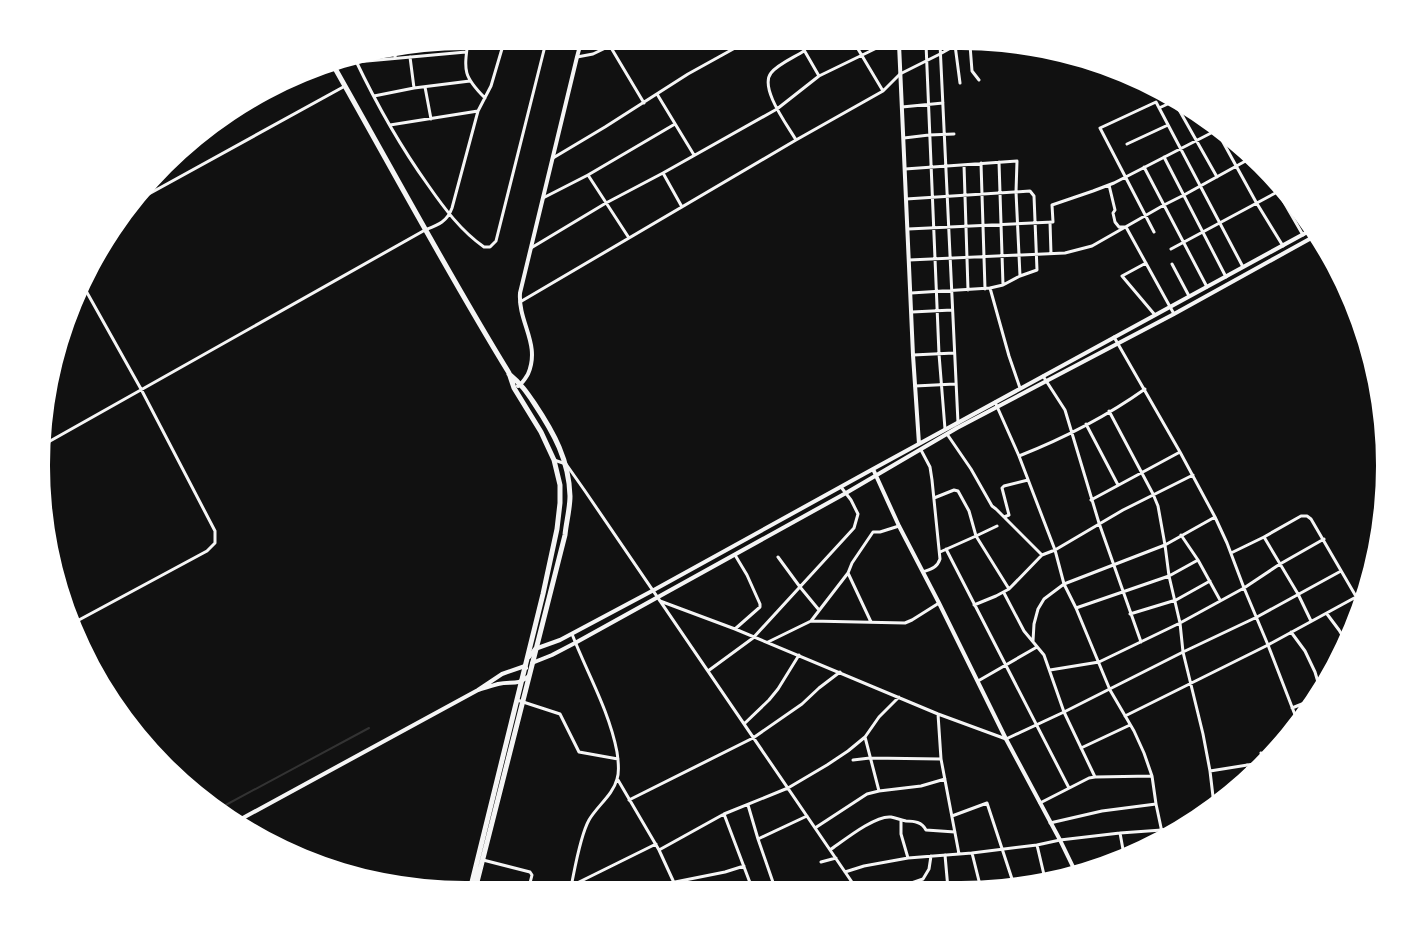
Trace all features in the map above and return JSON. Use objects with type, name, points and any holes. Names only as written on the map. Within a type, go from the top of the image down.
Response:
[{"type":"main road","points":[[336,71],[425,230],[509,373],[514,388],[541,432],[554,460],[560,485],[557,529],[521,683],[520,701]]},
{"type":"main road","points":[[477,881],[480,860],[520,701],[529,676],[565,535],[570,498],[566,464],[560,447],[548,424],[521,384],[509,373]]},
{"type":"main road","points":[[472,881],[480,860]]},
{"type":"street","points":[[51,441],[425,230],[441,224],[452,208],[478,112],[491,86],[502,50]]},
{"type":"street","points":[[358,64],[411,161],[449,215],[484,247],[490,247],[496,241],[544,50]]},
{"type":"street","points":[[514,388],[526,379],[533,357],[519,302],[520,293],[579,50]]},
{"type":"street","points":[[577,57],[593,54],[602,50]]},
{"type":"street","points":[[612,50],[644,103]]},
{"type":"street","points":[[552,158],[644,103],[688,74],[731,50]]},
{"type":"street","points":[[858,50],[883,91]]},
{"type":"street","points":[[530,248],[606,203],[777,109],[819,76],[872,50]]},
{"type":"street","points":[[899,50],[913,355],[919,444],[930,467],[940,552],[938,564],[935,568],[923,572]]},
{"type":"street","points":[[926,50],[938,291],[939,354],[946,432],[971,469],[992,506],[1042,555]]},
{"type":"street","points":[[940,50],[957,428]]},
{"type":"street","points":[[519,302],[883,91],[900,74],[947,50]]},
{"type":"street","points":[[957,50],[960,83]]},
{"type":"street","points":[[970,50],[972,71],[979,80]]},
{"type":"street","points":[[796,140],[777,109],[768,87],[770,74],[804,51],[819,76]]},
{"type":"street","points":[[378,59],[466,52],[466,73],[470,81],[485,98]]},
{"type":"street","points":[[410,57],[414,88]]},
{"type":"street","points":[[374,96],[414,88],[470,81]]},
{"type":"street","points":[[154,191],[345,86]]},
{"type":"street","points":[[425,87],[431,119]]},
{"type":"street","points":[[657,94],[694,155]]},
{"type":"street","points":[[1154,232],[1100,128],[1156,102],[1244,267]]},
{"type":"street","points":[[902,107],[943,103]]},
{"type":"street","points":[[1159,108],[1166,105]]},
{"type":"street","points":[[390,125],[478,112]]},
{"type":"street","points":[[1181,114],[1217,177]]},
{"type":"street","points":[[543,198],[588,175],[675,124]]},
{"type":"street","points":[[1128,144],[1168,124]]},
{"type":"street","points":[[904,138],[954,134]]},
{"type":"street","points":[[1051,254],[1050,222],[1053,222],[1052,205],[1109,185],[1211,134]]},
{"type":"street","points":[[1224,145],[1283,246]]},
{"type":"street","points":[[1164,157],[1226,277]]},
{"type":"street","points":[[905,169],[1017,161],[1016,192],[1020,276]]},
{"type":"street","points":[[998,162],[1003,284]]},
{"type":"street","points":[[909,260],[1065,253],[1092,246],[1164,204],[1184,196],[1244,162]]},
{"type":"street","points":[[981,163],[985,289]]},
{"type":"street","points":[[964,165],[968,290]]},
{"type":"street","points":[[1144,167],[1207,287]]},
{"type":"street","points":[[663,173],[682,207]]},
{"type":"street","points":[[588,175],[629,238]]},
{"type":"street","points":[[1109,185],[1115,210],[1113,213],[1115,222],[1119,227],[1126,227]]},
{"type":"street","points":[[906,199],[1032,192],[1034,196],[1038,270],[985,289],[911,293]]},
{"type":"street","points":[[1171,249],[1274,193]]},
{"type":"street","points":[[1294,218],[1303,235],[1020,388],[996,405],[957,428],[946,432],[919,444],[572,634],[554,643],[535,649],[527,659],[532,663],[552,655],[658,600],[921,450],[946,432],[958,422],[996,405],[1047,381],[1309,239]]},
{"type":"street","points":[[908,229],[1050,222]]},
{"type":"street","points":[[1126,227],[1174,314]]},
{"type":"street","points":[[1146,263],[1122,276],[1155,315]]},
{"type":"street","points":[[1172,264],[1190,296]]},
{"type":"street","points":[[990,288],[1020,388]]},
{"type":"street","points":[[80,619],[207,550],[215,543],[216,530],[142,389],[88,294]]},
{"type":"street","points":[[912,312],[952,310]]},
{"type":"street","points":[[1114,338],[1145,389],[1214,517],[1257,617],[1294,713]]},
{"type":"street","points":[[913,355],[954,353]]},
{"type":"street","points":[[1044,376],[1065,410],[1098,523],[1141,642]]},
{"type":"street","points":[[915,386],[956,384]]},
{"type":"street","points":[[1019,456],[1049,444],[1128,401],[1145,389]]},
{"type":"street","points":[[996,405],[1019,456],[1055,550],[1064,584],[1110,690],[1140,744],[1152,776],[1162,828]]},
{"type":"street","points":[[1109,411],[1158,506],[1169,576],[1180,623],[1183,652],[1197,709],[1213,795]]},
{"type":"street","points":[[1086,424],[1118,485]]},
{"type":"street","points":[[1091,500],[1180,452]]},
{"type":"street","points":[[554,460],[566,464],[851,881]]},
{"type":"street","points":[[873,469],[899,526],[1006,739],[1072,866]]},
{"type":"street","points":[[974,605],[1009,589],[1042,555],[1055,550],[1098,523],[1193,475]]},
{"type":"street","points":[[1004,517],[1009,515],[1002,488],[1028,480]]},
{"type":"street","points":[[708,672],[753,638],[854,528],[858,514],[851,500],[841,487]]},
{"type":"street","points":[[934,498],[957,490],[969,511],[976,536],[1009,589]]},
{"type":"street","points":[[1231,554],[1304,516],[1311,519],[1324,539],[1355,595]]},
{"type":"street","points":[[1033,641],[1034,624],[1038,609],[1044,599],[1064,584],[1165,545],[1214,517]]},
{"type":"street","points":[[811,622],[848,573],[852,563],[873,532],[880,532],[899,526]]},
{"type":"street","points":[[940,552],[997,526]]},
{"type":"street","points":[[1182,535],[1220,600]]},
{"type":"street","points":[[1264,537],[1298,594],[1311,621]]},
{"type":"street","points":[[746,538],[750,546]]},
{"type":"street","points":[[1050,670],[1099,662],[1141,642],[1244,588],[1280,564],[1324,539]]},
{"type":"street","points":[[946,550],[1069,788]]},
{"type":"street","points":[[735,555],[747,575],[760,604],[760,607],[735,629]]},
{"type":"street","points":[[778,556],[819,610]]},
{"type":"street","points":[[1076,608],[1169,576],[1198,560]]},
{"type":"street","points":[[658,600],[735,629],[753,638],[768,642],[938,714],[1006,739],[1257,617],[1341,571]]},
{"type":"street","points":[[848,573],[871,622]]},
{"type":"street","points":[[1130,614],[1176,600],[1210,581]]},
{"type":"street","points":[[1003,593],[1024,631],[1044,655],[1064,712],[1095,777]]},
{"type":"street","points":[[1125,716],[1268,645],[1354,598]]},
{"type":"street","points":[[768,642],[811,622],[906,623],[939,604]]},
{"type":"street","points":[[1327,614],[1341,632]]},
{"type":"street","points":[[1291,632],[1306,651],[1317,678]]},
{"type":"street","points":[[572,634],[602,701],[618,759],[617,779],[608,795],[589,820],[572,881]]},
{"type":"street","points":[[978,681],[1037,647]]},
{"type":"street","points":[[744,724],[778,689],[799,655]]},
{"type":"street","points":[[245,817],[478,690],[502,674],[525,666],[529,676],[521,683],[497,684],[478,690]]},
{"type":"street","points":[[629,800],[753,738],[802,704],[840,672]]},
{"type":"street","points":[[659,850],[724,814],[788,788],[827,765],[865,737],[879,717],[899,697]]},
{"type":"street","points":[[520,701],[560,714],[579,752],[618,759]]},
{"type":"street","points":[[1292,708],[1299,705]]},
{"type":"street","points":[[938,714],[941,759],[959,854]]},
{"type":"street","points":[[1081,748],[1130,725]]},
{"type":"street","points":[[865,737],[878,791]]},
{"type":"street","points":[[853,760],[870,758],[941,759]]},
{"type":"street","points":[[1210,772],[1247,765]]},
{"type":"street","points":[[1040,803],[1095,777],[1152,776]]},
{"type":"street","points":[[617,779],[656,844],[674,881]]},
{"type":"street","points":[[815,828],[867,794],[920,786],[945,779]]},
{"type":"street","points":[[952,816],[987,803],[1012,877]]},
{"type":"street","points":[[1050,823],[1102,811],[1156,804]]},
{"type":"street","points":[[748,805],[773,881]]},
{"type":"street","points":[[724,814],[750,881]]},
{"type":"street","points":[[758,839],[807,816]]},
{"type":"street","points":[[830,850],[871,823],[890,817],[918,822],[926,830],[955,832]]},
{"type":"street","points":[[901,820],[901,834],[908,858]]},
{"type":"street","points":[[845,872],[864,866],[908,858],[972,853],[1037,845],[1060,840],[1158,830]]},
{"type":"street","points":[[1120,833],[1123,848]]},
{"type":"street","points":[[581,881],[656,844]]},
{"type":"street","points":[[1037,845],[1043,873]]},
{"type":"street","points":[[972,853],[979,880]]},
{"type":"street","points":[[945,855],[947,881]]},
{"type":"street","points":[[917,881],[923,879],[929,869],[931,856]]},
{"type":"street","points":[[821,862],[836,858]]},
{"type":"street","points":[[480,860],[530,872],[532,875],[530,881]]},
{"type":"street","points":[[679,881],[725,872],[744,866]]},
{"type":"waterway","points":[[226,805],[369,728]]}]
